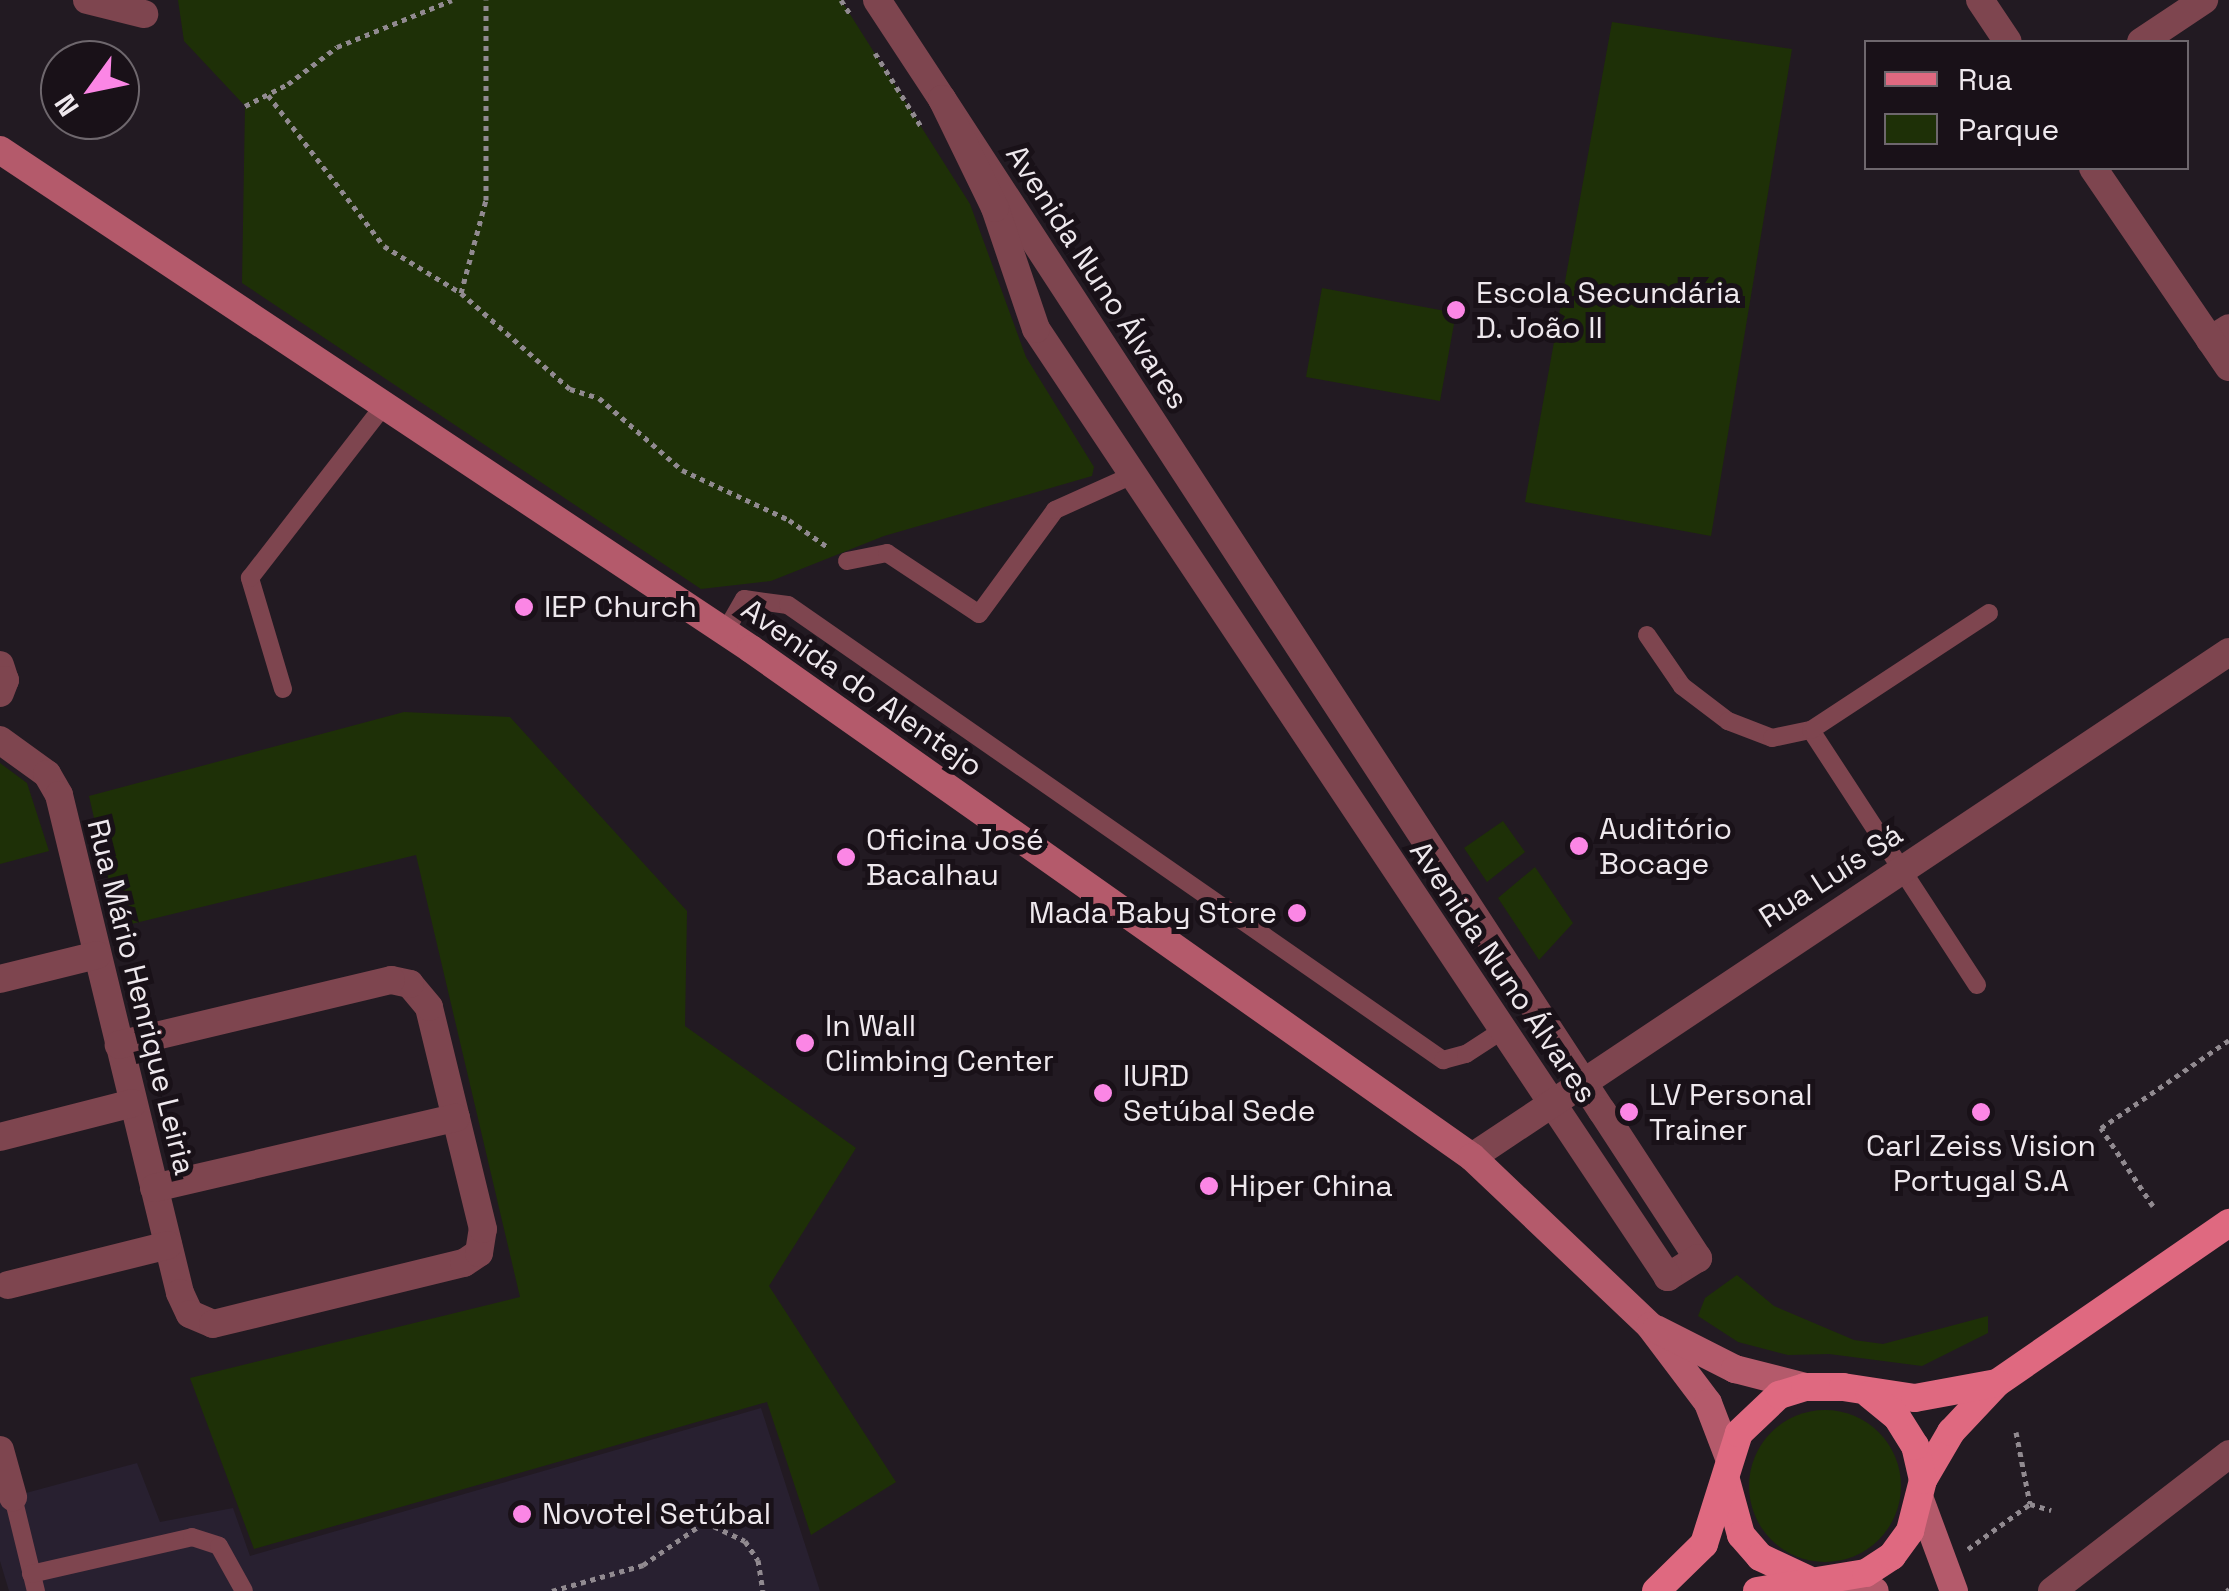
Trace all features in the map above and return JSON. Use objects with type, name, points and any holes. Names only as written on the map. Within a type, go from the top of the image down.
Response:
[{"type":"main road","name":"Avenida do Alentejo","points":[[0,150],[725,632],[1472,1157],[1650,1326],[1708,1403],[1728,1468]]},
{"type":"main road","points":[[1757,1591],[1866,1573],[1892,1556],[1951,1432],[1997,1383],[2229,1223]]},
{"type":"main road","name":"Avenida do Alentejo","points":[[1650,1326],[1735,1369],[1805,1386]]},
{"type":"main road","points":[[1656,1591],[1704,1544],[1728,1468],[1757,1411],[1805,1386],[1914,1398],[1997,1383]]},
{"type":"main road","points":[[1870,1395],[1897,1417],[1916,1446],[1922,1491],[1954,1591]]},
{"type":"main road","points":[[1728,1468],[1729,1508],[1750,1546],[1785,1574],[1876,1591]]},
{"type":"street","points":[[87,0],[144,14]]},
{"type":"street","name":"Avenida Nuno Álvares","points":[[877,0],[942,99],[1698,1258],[1668,1276],[1036,329],[995,208],[942,99]]},
{"type":"street","points":[[1980,0],[2007,40]]},
{"type":"street","points":[[2144,40],[2204,0]]},
{"type":"street","points":[[2095,170],[2220,334],[2229,368]]},
{"type":"street","points":[[1036,329],[1048,303],[1079,309]]},
{"type":"street","name":"Rua Luís Sá","points":[[1472,1157],[1550,1100],[2229,652]]},
{"type":"street","points":[[0,665],[5,680],[0,692]]},
{"type":"street","name":"Rua Mário Henrique Leiria","points":[[0,740],[41,769],[56,788],[180,1293],[194,1318],[213,1324],[470,1260],[482,1247],[483,1229],[456,1118]]},
{"type":"street","points":[[0,980],[97,955]]},
{"type":"street","points":[[120,1045],[398,980],[416,988],[429,1007],[456,1118],[154,1188]]},
{"type":"street","points":[[0,1137],[133,1103]]},
{"type":"street","points":[[8,1285],[168,1245]]},
{"type":"street","points":[[0,1450],[12,1497]]},
{"type":"street","points":[[2052,1591],[2229,1454]]},
{"type":"lane","points":[[283,689],[250,578],[384,404]]},
{"type":"lane","points":[[847,562],[887,553],[979,614],[1055,510],[1133,476]]},
{"type":"lane","points":[[725,632],[744,599],[788,605],[1442,1060],[1466,1054],[1503,1030]]},
{"type":"lane","points":[[1647,635],[1682,686],[1728,721],[1772,738],[1811,730],[1989,613]]},
{"type":"lane","points":[[1811,730],[1977,985]]},
{"type":"lane","points":[[12,1497],[34,1582],[192,1537],[219,1546],[237,1568],[244,1591]]},
{"type":"path","points":[[245,106],[337,47],[452,0]]},
{"type":"path","points":[[461,292],[486,200],[486,0]]},
{"type":"path","points":[[268,94],[384,246],[461,292],[570,390],[599,398],[682,470],[789,520],[847,562]]},
{"type":"path","points":[[2153,1206],[2101,1128],[2229,1040]]},
{"type":"path","points":[[2016,1432],[2030,1504]]},
{"type":"path","points":[[2030,1504],[2051,1510]]},
{"type":"path","points":[[1961,1554],[2030,1504]]},
{"type":"path","points":[[552,1591],[643,1565],[706,1522],[745,1541],[758,1560],[763,1591]]},
{"type":"shaded area","points":[[761,1408],[820,1591],[9,1591],[0,1561],[0,1500],[137,1463],[160,1522],[233,1508],[250,1556]]},
{"type":"green space","points":[[178,0],[841,0],[970,204],[1026,357],[1094,467],[1092,476],[884,536],[771,581],[701,589],[242,283],[245,106],[184,41]]},
{"type":"green space","points":[[1612,22],[1792,49],[1711,536],[1525,502]]},
{"type":"green space","points":[[1322,288],[1456,313],[1440,401],[1306,377]]},
{"type":"green space","points":[[404,712],[510,717],[687,911],[685,1026],[856,1148],[769,1286],[896,1482],[811,1535],[767,1402],[254,1549],[190,1378],[520,1297],[416,855],[119,927],[89,796]]},
{"type":"green space","points":[[0,763],[27,783],[49,851],[0,864]]},
{"type":"green space","points":[[1503,821],[1525,852],[1487,882],[1464,848]]},
{"type":"green space","points":[[1535,867],[1573,923],[1539,960],[1498,898]]},
{"type":"green space","points":[[1737,1275],[1774,1306],[1854,1340],[1883,1344],[1988,1316],[1988,1333],[1922,1366],[1829,1354],[1788,1355],[1738,1342],[1698,1316],[1705,1298]]},
{"type":"green space","points":[[1825,1410],[1854,1416],[1879,1432],[1895,1457],[1901,1486],[1895,1515],[1879,1540],[1854,1556],[1825,1562],[1796,1556],[1771,1540],[1755,1515],[1749,1486],[1755,1457],[1771,1432],[1796,1416]]},
{"type":"place","name":"Escola Secundária D. João II","points":[[1456,310]]},
{"type":"place","name":"IEP Church","points":[[524,607]]},
{"type":"place","name":"Auditório Bocage","points":[[1579,846]]},
{"type":"place","name":"Oficina José Bacalhau","points":[[846,857]]},
{"type":"place","name":"Mada Baby Store","points":[[1297,913]]},
{"type":"place","name":"In Wall Climbing Center","points":[[805,1043]]},
{"type":"place","name":"IURD Setúbal Sede","points":[[1103,1093]]},
{"type":"place","name":"LV Personal Trainer","points":[[1629,1112]]},
{"type":"place","name":"Carl Zeiss Vision Portugal S.A","points":[[1981,1112]]},
{"type":"place","name":"Hiper China","points":[[1209,1186]]},
{"type":"place","name":"Novotel Setúbal","points":[[522,1514]]}]
